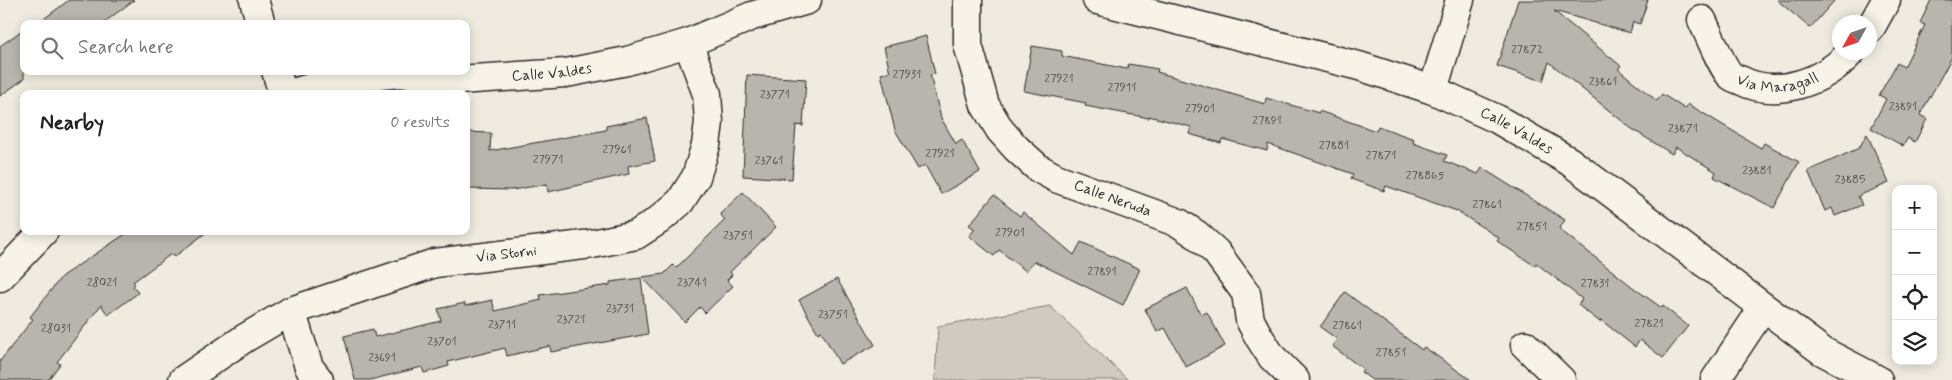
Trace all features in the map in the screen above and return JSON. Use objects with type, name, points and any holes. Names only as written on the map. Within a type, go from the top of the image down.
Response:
[{"type":"street","points":[[254,0],[260,20]]},
{"type":"street","name":"Calle Valdes","points":[[417,75],[458,80],[566,73],[627,61],[688,44],[752,16],[807,0]]},
{"type":"street","name":"Calle Neruda","points":[[968,0],[968,45],[985,105],[1000,130],[1038,168],[1056,178],[1179,223],[1197,235],[1216,252],[1246,294],[1250,320],[1259,337],[1272,357],[1294,380]]},
{"type":"street","name":"Calle Valdes","points":[[1097,0],[1360,66],[1433,90],[1497,119],[1570,161],[1640,211],[1822,351],[1878,380]]},
{"type":"street","points":[[1433,90],[1460,0]]},
{"type":"street","points":[[1877,16],[1886,0]]},
{"type":"street","name":"Via Maragall","points":[[1702,20],[1730,74],[1754,88],[1784,89],[1816,78],[1844,60]]},
{"type":"street","name":"Via Storni","points":[[183,380],[245,338],[291,311],[435,263],[592,244],[636,235],[659,220],[680,202],[696,177],[706,145],[709,122],[707,94],[688,44]]},
{"type":"street","points":[[277,75],[282,90]]},
{"type":"street","name":"Calle Valdes","points":[[304,90],[343,79],[381,75]]},
{"type":"street","points":[[0,278],[40,235]]},
{"type":"street","points":[[1715,380],[1764,308]]},
{"type":"street","points":[[291,311],[309,367],[318,380]]},
{"type":"street","points":[[1525,345],[1561,380]]},
{"type":"shaded area","points":[[1050,306],[1128,380],[935,380],[938,326]]},
{"type":"building","points":[[69,0],[134,0],[107,20],[42,20]]},
{"type":"building","points":[[1518,0],[1648,0],[1640,24],[1633,22],[1630,33],[1554,11],[1621,66],[1618,69],[1657,101],[1662,94],[1685,109],[1688,104],[1761,148],[1764,143],[1799,162],[1774,208],[1714,177],[1716,172],[1676,147],[1672,154],[1632,129],[1549,62],[1543,81],[1497,66]]},
{"type":"building","points":[[1777,0],[1835,0],[1810,28]]},
{"type":"building","points":[[1931,0],[1952,0],[1952,57],[1920,115],[1927,119],[1915,142],[1908,138],[1903,146],[1871,128],[1886,99],[1879,95],[1897,63],[1904,67],[1925,25],[1920,23]]},
{"type":"building","points":[[20,32],[20,75],[24,75],[24,79],[0,96],[0,46]]},
{"type":"building","points":[[926,36],[935,74],[930,75],[941,118],[956,144],[962,140],[980,172],[941,194],[925,165],[918,169],[895,130],[881,74],[890,72],[884,47]]},
{"type":"building","points":[[1032,46],[1062,51],[1062,56],[1127,69],[1128,64],[1158,69],[1157,72],[1265,104],[1266,98],[1319,113],[1319,111],[1376,131],[1378,126],[1414,139],[1413,143],[1447,155],[1444,161],[1478,174],[1482,168],[1565,220],[1559,229],[1634,288],[1662,308],[1663,306],[1688,326],[1663,358],[1640,340],[1635,347],[1601,320],[1600,322],[1578,305],[1582,299],[1536,263],[1535,266],[1497,241],[1499,238],[1457,211],[1386,186],[1384,191],[1351,179],[1353,174],[1268,144],[1267,151],[1222,139],[1221,143],[1189,134],[1191,127],[1149,116],[1149,118],[1085,106],[1086,103],[1024,91]]},
{"type":"building","points":[[747,75],[806,79],[803,126],[796,125],[792,179],[743,176]]},
{"type":"building","points":[[647,118],[655,161],[628,166],[629,174],[548,192],[547,184],[512,190],[470,189],[470,132],[491,133],[490,151],[606,130],[606,126]]},
{"type":"building","points":[[1867,134],[1889,183],[1858,196],[1862,205],[1835,216],[1832,208],[1825,211],[1808,171],[1859,148]]},
{"type":"building","points":[[743,192],[776,227],[730,272],[732,275],[727,280],[733,286],[705,313],[700,307],[685,322],[642,277],[664,274],[673,265],[676,268],[725,220],[720,214]]},
{"type":"building","points":[[994,195],[1020,216],[1023,212],[1074,255],[1081,242],[1140,269],[1123,305],[1034,261],[1026,271],[999,250],[994,256],[969,236],[975,229],[969,225]]},
{"type":"building","points":[[124,235],[203,235],[174,257],[171,254],[133,282],[135,284],[133,286],[138,293],[108,315],[101,305],[57,362],[60,364],[48,380],[0,380],[0,361],[33,319],[30,317],[62,276]]},
{"type":"building","points":[[641,278],[648,334],[551,352],[550,346],[507,356],[505,348],[448,362],[449,366],[424,373],[422,367],[370,380],[355,380],[344,336],[373,329],[375,337],[441,321],[438,309],[465,303],[465,306],[492,300],[495,311],[541,300],[540,295],[610,285],[610,282]]},
{"type":"building","points":[[837,279],[875,345],[840,364],[821,331],[818,333],[799,300]]},
{"type":"building","points":[[1187,288],[1201,315],[1207,312],[1225,346],[1186,367],[1165,328],[1157,332],[1145,309]]},
{"type":"building","points":[[1345,292],[1422,350],[1424,347],[1471,380],[1372,380],[1361,372],[1363,369],[1332,346],[1337,339],[1320,327]]}]
